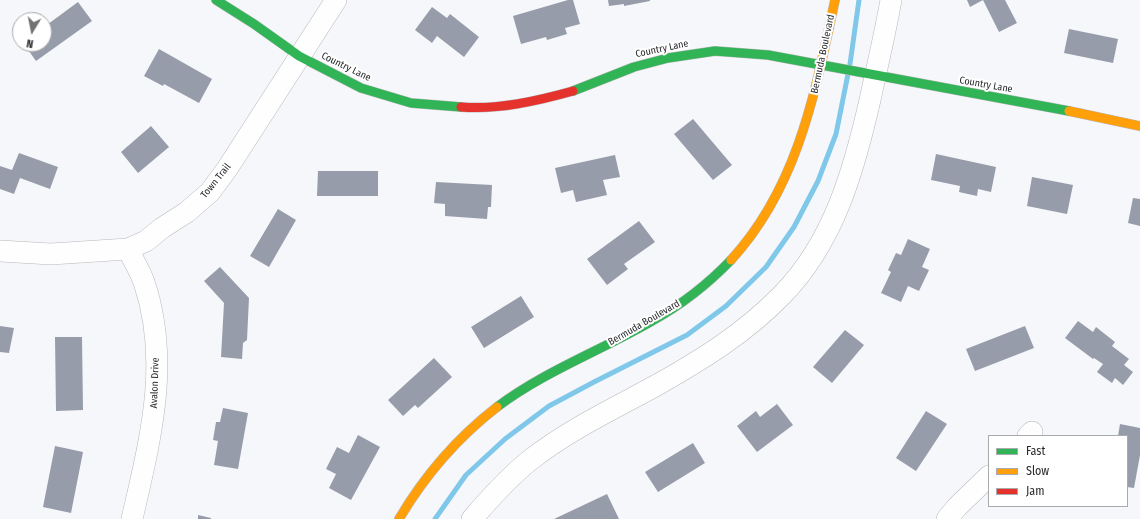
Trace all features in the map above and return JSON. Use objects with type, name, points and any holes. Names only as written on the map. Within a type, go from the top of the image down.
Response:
[{"type":"street","name":"Country Lane","points":[[216,0],[254,24],[299,56],[361,88],[411,103],[474,108],[512,105],[548,98],[573,91],[634,67],[668,58],[715,51],[746,53],[822,65],[1140,126]]},
{"type":"street","name":"Town Trail","points":[[0,251],[51,254],[128,249],[146,241],[162,228],[187,212],[210,192],[227,169],[336,0]]},
{"type":"street","name":"Bermuda Boulevard","points":[[399,519],[421,483],[439,462],[467,433],[498,406],[550,373],[633,331],[666,312],[694,292],[727,263],[757,228],[771,206],[795,155],[814,96],[822,65],[835,0]]},
{"type":"street","points":[[472,519],[498,489],[529,461],[564,436],[701,360],[733,338],[783,294],[800,274],[817,248],[834,217],[849,180],[860,141],[867,74],[891,0]]},
{"type":"street","name":"Avalon Drive","points":[[128,249],[144,282],[156,340],[157,367],[156,405],[132,519]]},
{"type":"street","points":[[947,519],[957,507],[988,477]]},
{"type":"building","points":[[568,0],[573,0],[580,24],[565,28],[567,34],[547,40],[546,37],[521,44],[513,16]]},
{"type":"building","points":[[608,0],[650,1],[624,6],[624,4],[609,6]]},
{"type":"building","points":[[967,0],[983,0],[970,7]]},
{"type":"building","points":[[983,0],[1005,0],[1017,23],[999,32]]},
{"type":"building","points":[[78,2],[92,21],[52,50],[52,21]]},
{"type":"building","points":[[432,7],[447,18],[450,14],[479,37],[464,57],[437,36],[432,43],[415,30]]},
{"type":"building","points":[[1069,29],[1118,39],[1113,63],[1064,53]]},
{"type":"building","points":[[159,49],[212,79],[199,103],[164,84],[163,86],[144,76]]},
{"type":"building","points":[[30,52],[49,52],[36,61]]},
{"type":"building","points":[[693,119],[732,165],[713,180],[674,134]]},
{"type":"building","points":[[151,126],[169,147],[138,173],[121,152]]},
{"type":"building","points":[[19,153],[58,167],[50,189],[20,178],[14,194],[0,189],[0,166],[12,170]]},
{"type":"building","points":[[936,154],[996,167],[991,192],[978,189],[977,196],[959,192],[960,186],[931,180]]},
{"type":"building","points":[[615,155],[620,177],[603,180],[607,195],[576,202],[573,190],[561,193],[555,168]]},
{"type":"building","points":[[318,171],[378,171],[378,196],[317,196]]},
{"type":"building","points":[[1032,177],[1073,185],[1067,214],[1027,206]]},
{"type":"building","points":[[436,182],[492,185],[491,207],[488,207],[487,219],[445,216],[445,204],[434,203]]},
{"type":"building","points":[[1133,198],[1140,199],[1140,226],[1128,223]]},
{"type":"building","points":[[278,209],[296,220],[269,267],[250,256]]},
{"type":"building","points":[[639,221],[655,242],[624,264],[628,269],[607,285],[587,259]]},
{"type":"building","points":[[908,239],[930,249],[922,267],[929,270],[919,291],[908,286],[901,302],[881,293],[891,272],[888,270],[896,253],[901,255]]},
{"type":"building","points":[[220,267],[249,298],[247,340],[243,343],[242,359],[221,357],[224,303],[204,281]]},
{"type":"building","points":[[521,296],[534,317],[484,348],[471,327]]},
{"type":"building","points":[[1078,321],[1093,332],[1096,327],[1115,342],[1112,346],[1129,359],[1124,365],[1133,372],[1123,385],[1115,378],[1112,383],[1097,372],[1103,364],[1094,358],[1093,359],[1065,338]]},
{"type":"building","points":[[0,326],[14,328],[9,353],[0,352]]},
{"type":"building","points":[[1025,326],[1034,348],[975,371],[966,349]]},
{"type":"building","points":[[845,330],[864,345],[832,383],[813,367]]},
{"type":"building","points":[[55,337],[82,337],[83,410],[56,411]]},
{"type":"building","points":[[434,358],[452,377],[418,408],[415,405],[403,416],[388,400]]},
{"type":"building","points":[[777,404],[793,425],[757,452],[737,426],[756,411],[760,417]]},
{"type":"building","points":[[223,408],[248,413],[238,469],[214,465],[218,441],[213,440],[216,422],[220,422]]},
{"type":"building","points":[[926,411],[947,424],[916,471],[896,458]]},
{"type":"building","points":[[1120,424],[1140,428],[1140,455],[1134,488],[1128,487],[1128,435],[1118,435]]},
{"type":"building","points":[[358,435],[380,447],[351,500],[329,488],[336,474],[326,469],[337,447],[349,453]]},
{"type":"building","points":[[693,443],[705,463],[658,492],[645,472]]},
{"type":"building","points":[[55,446],[83,452],[71,513],[43,507]]},
{"type":"building","points":[[607,494],[619,519],[554,519]]},
{"type":"building","points":[[198,515],[211,518],[211,519],[198,519]]},
{"type":"waterway","points":[[850,64],[859,0]]},
{"type":"waterway","points":[[435,519],[466,475],[505,439],[549,406],[687,335],[726,306],[766,267],[794,227],[818,181],[836,134],[848,74]]},
{"type":"traffic: fast","points":[[216,0],[254,24],[299,56],[361,88],[411,103],[461,107]]},
{"type":"traffic: fast","points":[[573,91],[634,67],[668,58],[715,51],[768,55],[1069,111]]},
{"type":"traffic: fast","points":[[497,407],[515,394],[553,372],[663,315],[694,294],[731,260]]},
{"type":"traffic: slow","points":[[731,260],[754,232],[773,202],[801,138],[820,70],[835,0]]},
{"type":"traffic: slow","points":[[1069,111],[1140,126]]},
{"type":"traffic: slow","points":[[399,519],[431,472],[455,444],[497,407]]},
{"type":"traffic: jam","points":[[461,107],[475,108],[503,106],[573,91]]}]
